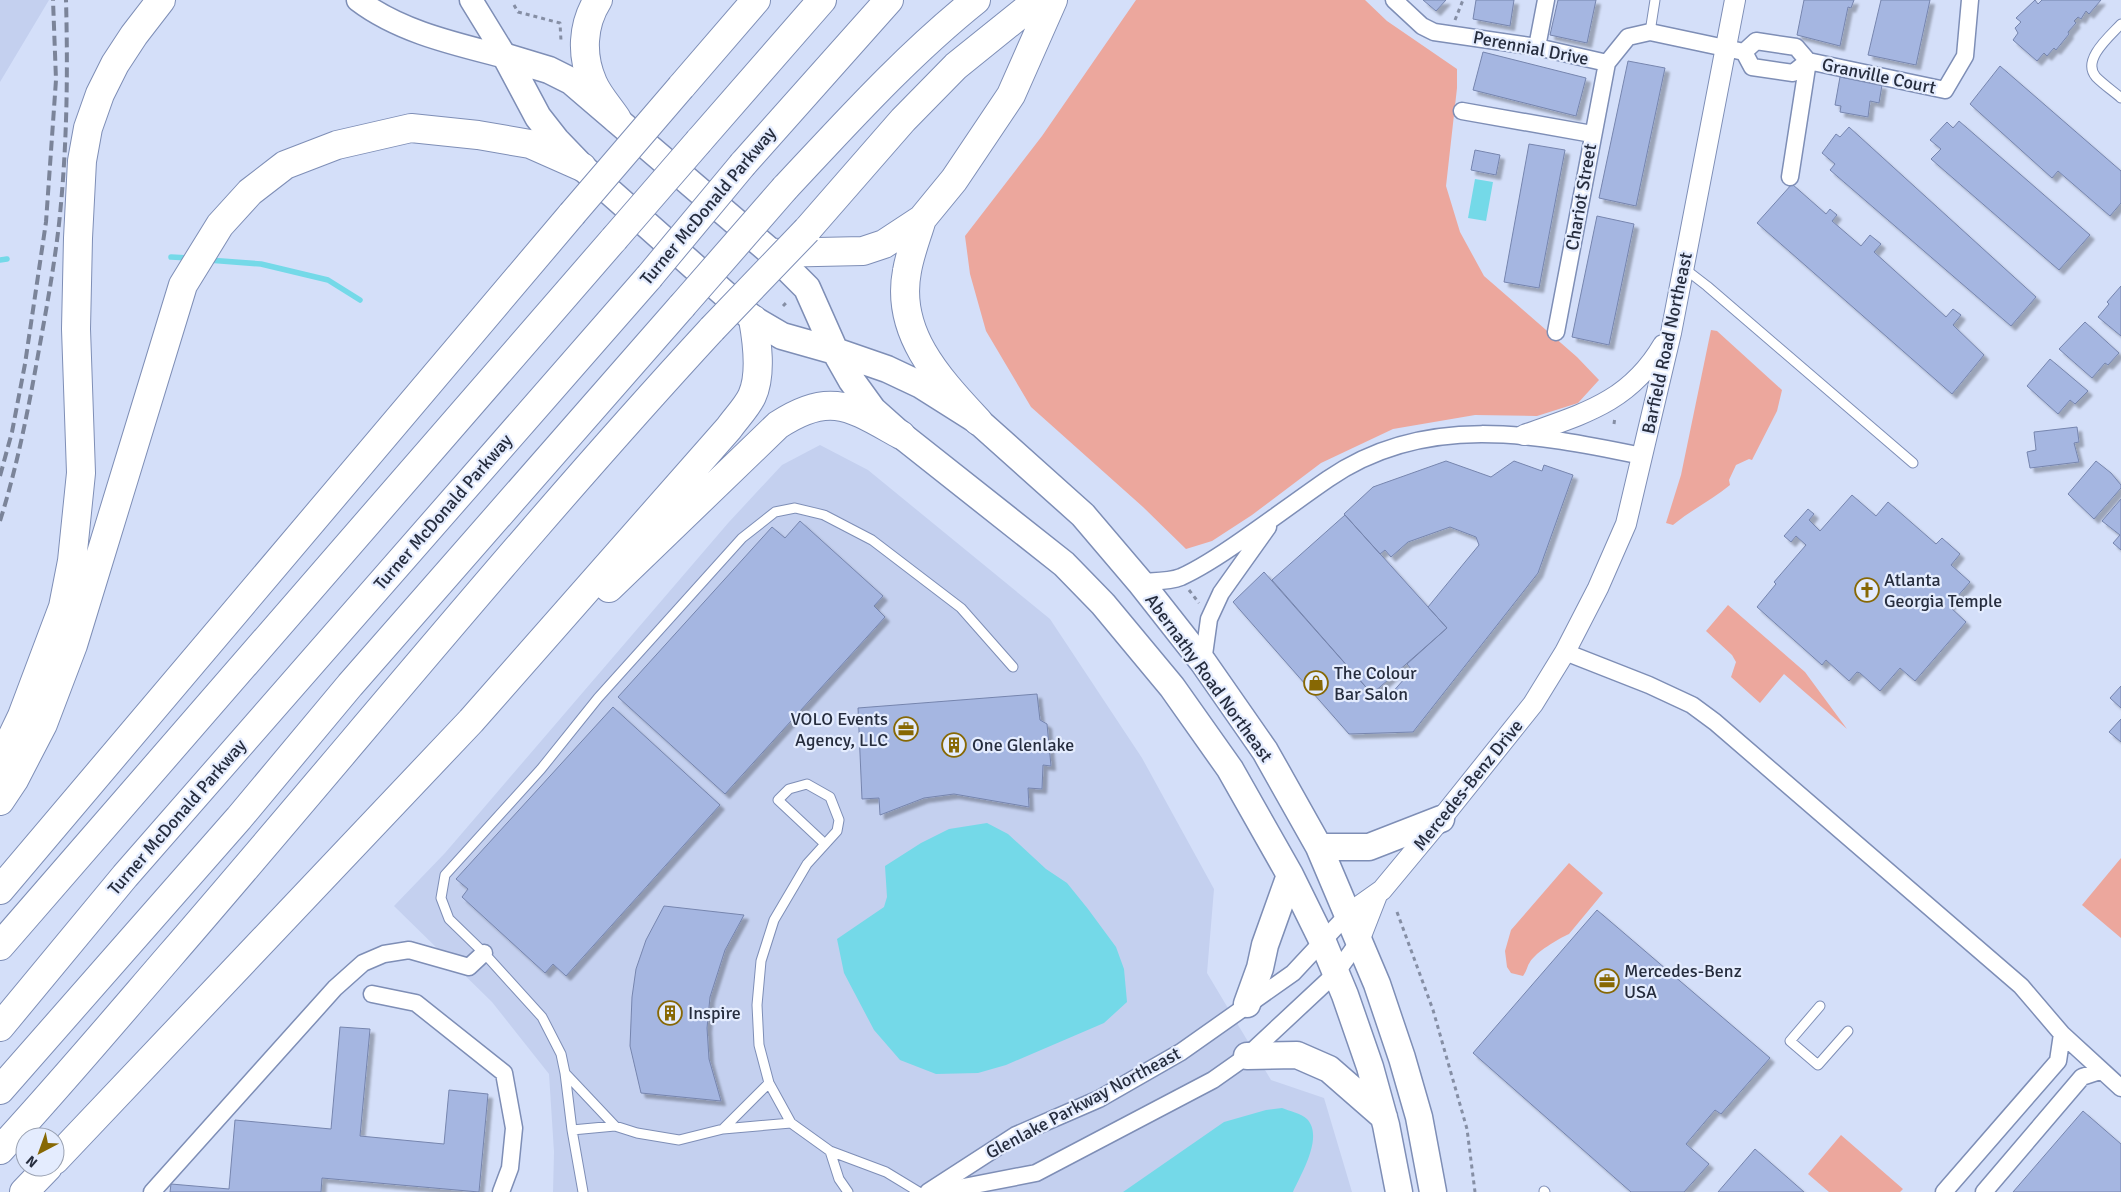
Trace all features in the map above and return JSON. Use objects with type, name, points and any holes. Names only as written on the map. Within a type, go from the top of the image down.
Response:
[{"type":"highway","points":[[0,762],[22,716],[62,607],[72,561],[82,473],[76,329],[82,161],[88,128],[100,94],[115,64],[161,0]]},
{"type":"highway","points":[[598,0],[589,17],[584,35],[585,60],[593,84],[617,119]]},
{"type":"highway","points":[[0,890],[572,214],[756,0]]},
{"type":"highway","points":[[0,946],[822,0]]},
{"type":"highway","name":"Turner McDonald Parkway","points":[[0,1027],[125,876],[649,276],[743,164],[889,0]]},
{"type":"highway","points":[[0,1090],[239,818],[350,685],[785,188],[865,102],[940,29],[976,0]]},
{"type":"highway","points":[[0,1150],[47,1099],[221,897],[638,408],[806,230],[903,120],[956,66],[1038,0]]},
{"type":"highway","points":[[772,253],[863,251],[884,244],[922,219],[954,180],[1011,95],[1053,0]]},
{"type":"highway","points":[[0,801],[14,780],[43,724],[73,645],[183,285],[220,225],[250,192],[285,165],[337,145],[411,128],[478,135],[530,144],[582,167]]},
{"type":"highway","points":[[922,219],[907,271],[905,297],[908,320],[919,346],[940,380],[978,421]]},
{"type":"highway","points":[[65,1149],[472,721],[729,428],[752,396],[758,367],[753,318]]},
{"type":"highway","points":[[472,721],[778,425],[792,416],[810,409],[844,406],[856,410],[901,435]]},
{"type":"highway","points":[[24,1192],[38,1177]]},
{"type":"main road","name":"Abernathy Road Northeast","points":[[358,0],[372,10],[426,34],[549,70],[571,81],[772,253],[807,288],[835,351],[852,381],[873,410],[901,435],[1064,564],[1109,611],[1172,687],[1212,742],[1230,769],[1290,875],[1336,973],[1370,1067],[1384,1116],[1399,1192]]},
{"type":"main road","name":"Abernathy Road Northeast","points":[[470,0],[506,58],[538,117],[556,140],[582,167],[753,318],[782,336],[835,351],[887,369],[921,385],[978,421],[1083,515],[1140,582],[1203,662],[1265,751],[1319,847],[1377,984],[1402,1058],[1419,1117],[1433,1192]]},
{"type":"main road","points":[[1319,847],[1369,847],[1441,820]]},
{"type":"main road","points":[[1246,1004],[1260,968],[1265,945],[1290,875]]},
{"type":"main road","points":[[1247,1056],[1297,1055],[1329,1069],[1384,1116]]},
{"type":"street","name":"Perennial Drive","points":[[1394,0],[1422,26],[1434,32],[1537,47],[1607,63],[1628,37],[1650,32],[1734,50]]},
{"type":"street","points":[[1537,47],[1546,0]]},
{"type":"street","name":"Barfield Road Northeast","points":[[1554,671],[1566,652],[1598,588],[1626,524],[1734,50],[1735,0]]},
{"type":"street","name":"Granville Court","points":[[1808,61],[1793,73],[1752,67],[1734,50],[1756,41],[1796,47],[1808,61],[1945,90],[1965,56],[1970,0]]},
{"type":"street","points":[[1790,177],[1808,61]]},
{"type":"street","name":"Chariot Street","points":[[1556,332],[1592,134],[1607,63]]},
{"type":"street","points":[[1462,111],[1592,134]]},
{"type":"street","points":[[1524,435],[1576,417],[1615,398],[1646,370],[1671,332]]},
{"type":"street","points":[[1140,582],[1179,578],[1209,563],[1330,478],[1360,460],[1391,447],[1425,438],[1459,434],[1496,433],[1524,435],[1573,442],[1642,456]]},
{"type":"street","points":[[1203,662],[1209,619],[1222,593],[1274,517]]},
{"type":"street","points":[[1566,652],[1649,685],[1692,705],[1700,711],[2020,986],[2062,1034],[2121,1088]]},
{"type":"street","name":"Mercedes-Benz Drive","points":[[1348,914],[1377,895],[1441,820],[1533,704],[1554,671]]},
{"type":"street","name":"Mercedes-Benz Drive","points":[[1359,941],[1377,895]]},
{"type":"street","name":"Glenlake Parkway Northeast","points":[[928,1192],[1016,1135],[1099,1099],[1181,1052],[1246,1004],[1293,973],[1348,914]]},
{"type":"street","name":"Glenlake Parkway Northeast","points":[[938,1192],[1036,1173],[1213,1080],[1247,1056],[1336,973],[1359,941]]},
{"type":"street","points":[[152,1192],[336,988],[364,963],[384,954],[409,950],[469,967],[484,954]]},
{"type":"street","points":[[372,994],[416,1003],[504,1073],[514,1128],[510,1168],[501,1192]]},
{"type":"street","points":[[1944,1192],[2058,1060],[2062,1034]]},
{"type":"street","points":[[1984,1192],[2082,1078],[2100,1070]]},
{"type":"lane","points":[[1650,32],[1655,0]]},
{"type":"lane","points":[[2121,24],[2098,50],[2093,58],[2091,68],[2095,76],[2121,98]]},
{"type":"lane","points":[[1684,268],[1913,463]]},
{"type":"lane","points":[[583,1192],[561,1054],[542,1017],[449,919],[441,898],[445,875],[541,769],[598,698],[742,538],[776,512],[795,508],[824,515],[872,540],[961,608],[1013,667]]},
{"type":"lane","points":[[824,844],[778,800],[789,789],[807,784],[830,797],[839,820],[837,831],[807,864],[774,920],[761,961],[757,1005],[759,1037],[769,1083],[791,1123],[830,1151],[886,1172],[919,1192]]},
{"type":"lane","points":[[1820,1006],[1790,1041],[1818,1065],[1848,1031]]},
{"type":"lane","points":[[565,1073],[615,1126]]},
{"type":"lane","points":[[723,1129],[769,1083]]},
{"type":"lane","points":[[572,1130],[615,1126],[637,1134],[679,1140],[723,1129],[791,1123]]},
{"type":"lane","points":[[830,1151],[838,1179],[848,1192]]},
{"type":"path","points":[[514,5],[518,12],[560,23],[561,42]]},
{"type":"path","points":[[783,306],[788,301]]},
{"type":"path","points":[[1185,584],[1202,608]]},
{"type":"path","points":[[1397,912],[1433,1010],[1467,1129],[1475,1192]]},
{"type":"shaded area","points":[[0,0],[49,0],[0,82]]},
{"type":"shaded area","points":[[1136,0],[1365,0],[1387,21],[1457,69],[1457,88],[1446,186],[1460,232],[1484,276],[1577,357],[1599,380],[1578,403],[1537,416],[1475,415],[1393,429],[1321,463],[1252,515],[1212,541],[1186,549],[1143,507],[1031,407],[986,331],[970,274],[965,236],[1042,136]]},
{"type":"shaded area","points":[[1711,330],[1717,331],[1782,390],[1777,411],[1752,460],[1749,459],[1736,465],[1729,480],[1730,485],[1673,525],[1666,523],[1681,475]]},
{"type":"shaded area","points":[[820,445],[868,470],[1050,619],[1142,758],[1214,889],[1207,973],[1271,1080],[1324,1098],[1352,1192],[553,1192],[554,1152],[549,1074],[492,1002],[394,906],[445,853],[729,522],[782,465]]},
{"type":"shaded area","points":[[1728,605],[1805,672],[1847,729],[1784,674],[1760,703],[1731,677],[1736,662],[1732,655],[1706,631]]},
{"type":"shaded area","points":[[2121,858],[2121,938],[2082,905]]},
{"type":"shaded area","points":[[1569,863],[1603,893],[1569,934],[1548,946],[1533,958],[1523,976],[1511,973],[1507,967],[1505,951],[1511,930]]},
{"type":"shaded area","points":[[1841,1135],[1903,1189],[1900,1192],[1829,1192],[1808,1174]]},
{"type":"water","points":[[1475,179],[1493,182],[1486,221],[1468,218]]},
{"type":"water","points":[[987,823],[1008,834],[1046,869],[1067,883],[1088,909],[1116,947],[1124,969],[1127,1002],[1104,1023],[1006,1065],[978,1073],[936,1074],[900,1060],[874,1030],[844,973],[837,939],[884,907],[887,897],[885,866],[921,843],[949,829]]},
{"type":"water","points":[[1282,1108],[1304,1117],[1312,1127],[1312,1145],[1309,1156],[1293,1192],[1123,1192],[1224,1122],[1266,1110]]},
{"type":"building","points":[[1423,0],[1446,0],[1436,11]]},
{"type":"building","points":[[1476,0],[1514,0],[1510,26],[1473,19]]},
{"type":"building","points":[[1558,0],[1596,0],[1587,43],[1550,35]]},
{"type":"building","points":[[1804,0],[1854,0],[1851,8],[1848,7],[1840,46],[1797,35]]},
{"type":"building","points":[[1881,0],[1930,0],[1916,65],[1868,55]]},
{"type":"building","points":[[2035,0],[2038,4],[2042,0],[2101,0],[2089,14],[2086,11],[2081,19],[2078,17],[2074,21],[2076,23],[2056,50],[2054,48],[2047,56],[2044,53],[2037,61],[2013,40],[2018,33],[2015,28],[2021,22],[2016,18]]},
{"type":"building","points":[[1483,52],[1586,78],[1576,116],[1473,90]]},
{"type":"building","points":[[1628,61],[1665,68],[1636,206],[1599,198]]},
{"type":"building","points":[[2000,66],[2121,171],[2121,203],[2110,216],[2058,171],[2052,178],[1970,104]]},
{"type":"building","points":[[1840,77],[1882,85],[1879,103],[1870,101],[1868,117],[1840,112],[1841,106],[1835,105]]},
{"type":"building","points":[[1959,121],[2090,235],[2059,270],[1931,159],[1941,149],[1930,140],[1947,122],[1953,128]]},
{"type":"building","points":[[1849,127],[2036,297],[2011,326],[1830,170],[1835,164],[1822,153],[1836,134],[1840,137]]},
{"type":"building","points":[[1529,144],[1565,150],[1539,288],[1504,282]]},
{"type":"building","points":[[1475,150],[1500,155],[1496,175],[1471,170]]},
{"type":"building","points":[[1792,184],[1826,214],[1830,209],[1837,215],[1832,221],[1861,246],[1870,235],[1881,244],[1874,252],[1946,317],[1953,309],[1961,315],[1953,325],[1984,355],[1952,394],[1757,223]]},
{"type":"building","points":[[1597,216],[1634,224],[1609,345],[1572,337]]},
{"type":"building","points":[[2121,286],[2121,336],[2098,317],[2109,304],[2107,302]]},
{"type":"building","points":[[2085,322],[2119,353],[2108,365],[2105,363],[2092,378],[2059,349]]},
{"type":"building","points":[[2050,359],[2088,391],[2075,404],[2070,400],[2058,414],[2027,386]]},
{"type":"building","points":[[2077,427],[2079,442],[2074,443],[2079,462],[2030,468],[2027,452],[2036,450],[2034,432]]},
{"type":"building","points":[[1446,461],[1491,477],[1514,461],[1542,471],[1544,465],[1573,475],[1538,573],[1413,732],[1349,734],[1233,602],[1264,572],[1372,694],[1379,688],[1384,694],[1391,694],[1412,670],[1407,664],[1447,628],[1428,607],[1479,545],[1476,537],[1450,527],[1408,542],[1391,557],[1385,550],[1380,554],[1344,514],[1373,487]]},
{"type":"building","points":[[2096,461],[2111,473],[2121,485],[2121,488],[2094,519],[2068,494]]},
{"type":"building","name":"Atlanta Georgia Temple","points":[[1852,495],[1876,516],[1888,502],[1936,544],[1942,538],[1960,554],[1951,565],[1970,582],[1949,606],[1966,622],[1915,681],[1900,668],[1880,691],[1860,673],[1857,672],[1849,681],[1826,660],[1822,665],[1757,607],[1776,584],[1774,582],[1806,545],[1796,536],[1791,542],[1784,536],[1808,509],[1814,514],[1809,520],[1820,531]]},
{"type":"building","points":[[2121,499],[2121,550],[2113,543],[2120,535],[2102,521]]},
{"type":"building","points":[[1345,515],[1447,628],[1372,694],[1272,580]]},
{"type":"building","points":[[800,521],[883,596],[874,606],[885,617],[725,794],[618,697],[772,527],[785,538]]},
{"type":"building","points":[[2121,686],[2121,708],[2110,698]]},
{"type":"building","name":"One Glenlake","points":[[1037,694],[1040,720],[1047,724],[1051,766],[1043,765],[1042,789],[1028,788],[1029,807],[954,794],[924,798],[880,815],[879,798],[862,799],[858,708]]},
{"type":"building","points":[[613,707],[720,805],[566,976],[553,964],[545,973],[462,897],[468,889],[456,879]]},
{"type":"building","points":[[2121,719],[2121,742],[2109,732]]},
{"type":"building","name":"Inspire","points":[[664,906],[744,915],[725,950],[710,997],[707,1028],[709,1059],[721,1101],[641,1093],[630,1046],[632,997],[636,969],[646,940]]},
{"type":"building","name":"Mercedes-Benz USA","points":[[1597,910],[1770,1058],[1721,1114],[1715,1110],[1686,1144],[1709,1164],[1684,1192],[1631,1192],[1473,1053]]},
{"type":"building","points":[[340,1027],[370,1029],[360,1136],[444,1144],[449,1090],[488,1094],[479,1192],[322,1178],[321,1192],[170,1192],[171,1184],[229,1189],[235,1120],[331,1129]]},
{"type":"building","points":[[2083,1111],[2121,1144],[2121,1192],[2013,1192]]},
{"type":"building","points":[[1755,1149],[1804,1192],[1718,1192]]},
{"type":"waterway","points":[[171,257],[189,258]]},
{"type":"waterway","points":[[0,260],[7,259]]},
{"type":"waterway","points":[[208,260],[261,264],[328,280],[360,300]]},
{"type":"railway","points":[[0,476],[12,432],[25,364],[46,222],[56,80],[53,0]]},
{"type":"railway","points":[[0,521],[12,480],[26,418],[57,240],[65,140],[67,84],[66,0]]},
{"type":"place","name":"Atlanta Georgia Temple","points":[[1867,590]]},
{"type":"place","name":"The Colour Bar Salon","points":[[1316,683]]},
{"type":"place","name":"VOLO Events Agency, LLC","points":[[906,729]]},
{"type":"place","name":"One Glenlake","points":[[954,745]]},
{"type":"place","name":"Mercedes-Benz USA","points":[[1607,981]]},
{"type":"place","name":"Inspire","points":[[670,1013]]}]
